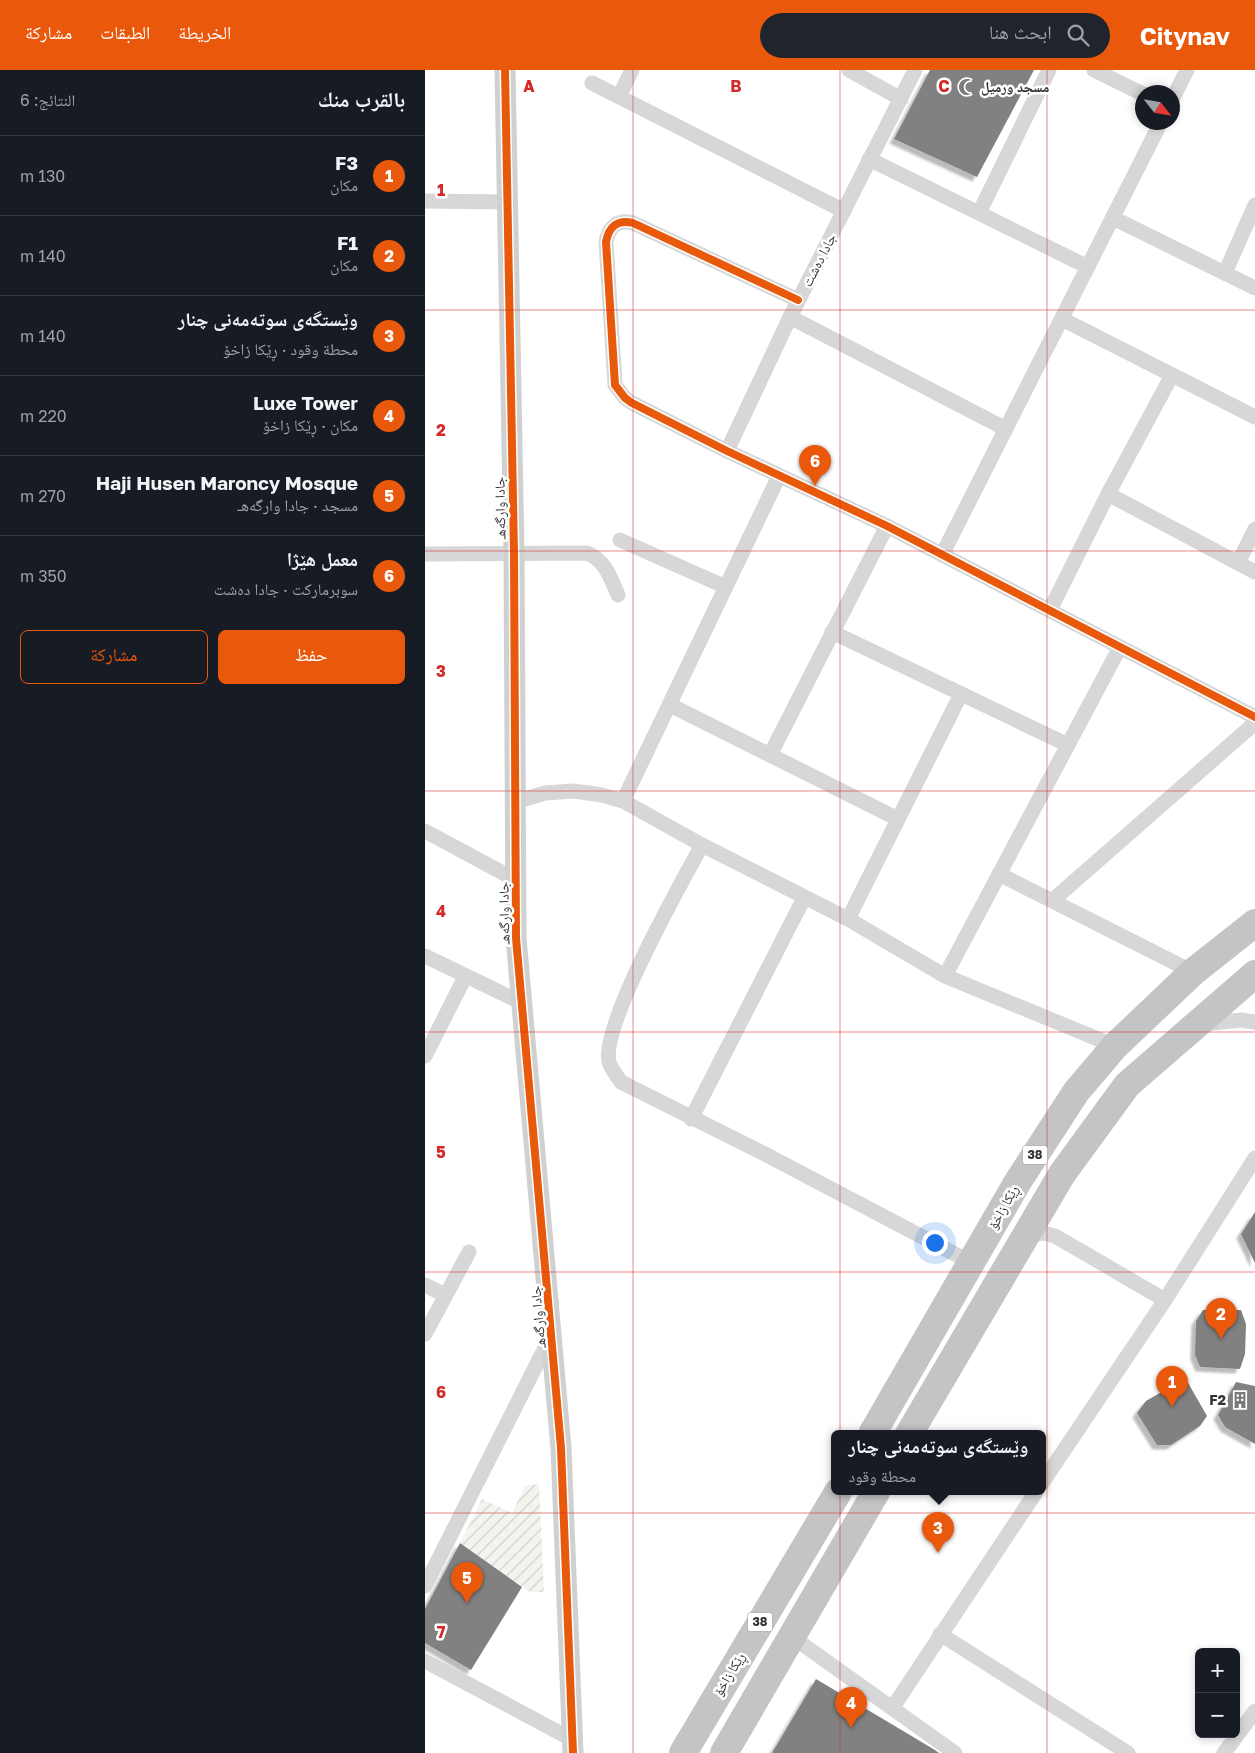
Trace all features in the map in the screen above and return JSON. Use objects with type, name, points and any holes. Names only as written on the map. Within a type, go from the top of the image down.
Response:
[{"type":"highway","name":"ڕێکا زاخۆ","points":[[874,1430],[1017,1182],[1076,1092],[1115,1046],[1193,972],[1255,923]]},
{"type":"highway","name":"38","points":[[911,1430],[1062,1174],[1127,1085],[1255,974]]},
{"type":"highway","name":"ڕێکا زاخۆ","points":[[683,1753],[837,1495]]},
{"type":"highway","points":[[840,1495],[841,1502],[851,1510],[857,1511],[872,1498]]},
{"type":"highway","name":"38","points":[[723,1753],[872,1498]]},
{"type":"highway","points":[[812,1535],[823,1531],[835,1535],[841,1545],[841,1551]]},
{"type":"street","name":"جادا وارگه‌هـ","points":[[505,70],[514,553],[516,938],[561,1448],[573,1746]]},
{"type":"street","points":[[619,97],[632,70]]},
{"type":"street","points":[[849,70],[901,99]]},
{"type":"street","name":"جادا دەشت","points":[[727,451],[798,300],[915,70]]},
{"type":"street","points":[[979,213],[1049,70]]},
{"type":"street","points":[[1094,70],[1135,90]]},
{"type":"street","points":[[1180,85],[1187,70]]},
{"type":"street","points":[[592,83],[844,211]]},
{"type":"street","points":[[942,555],[1157,130]]},
{"type":"street","points":[[869,160],[1088,267]]},
{"type":"street","points":[[425,201],[507,202]]},
{"type":"street","points":[[1225,273],[1255,206]]},
{"type":"street","points":[[1113,218],[1255,288]]},
{"type":"street","points":[[798,300],[633,224],[618,223],[608,234],[615,385],[619,392],[632,403],[727,451],[887,526],[1255,717]]},
{"type":"street","points":[[790,317],[1006,429]]},
{"type":"street","points":[[1062,319],[1255,417]]},
{"type":"street","points":[[1050,610],[1108,494],[1172,375]]},
{"type":"street","points":[[623,801],[779,476]]},
{"type":"street","points":[[1108,494],[1255,572]]},
{"type":"street","points":[[770,755],[887,526]]},
{"type":"street","points":[[1238,563],[1255,529]]},
{"type":"street","points":[[620,540],[726,587]]},
{"type":"street","points":[[425,554],[587,553],[595,556],[606,568],[617,595]]},
{"type":"street","points":[[832,632],[1068,745]]},
{"type":"street","points":[[945,976],[1120,647]]},
{"type":"street","points":[[848,919],[961,694]]},
{"type":"street","points":[[670,705],[898,818]]},
{"type":"street","points":[[1053,900],[1255,723]]},
{"type":"street","points":[[515,802],[545,793],[573,791],[602,794],[623,801],[803,898],[848,919],[945,976],[1115,1046]]},
{"type":"street","points":[[425,831],[516,880]]},
{"type":"street","points":[[702,845],[660,924],[615,1020],[609,1050],[609,1063],[621,1082],[691,1119],[759,1151],[972,1263]]},
{"type":"street","points":[[999,874],[1193,972]]},
{"type":"street","points":[[691,1119],[803,898]]},
{"type":"street","points":[[425,956],[522,1003]]},
{"type":"street","points":[[425,1056],[465,977]]},
{"type":"street","points":[[1196,1025],[1241,1020],[1255,1022]]},
{"type":"street","points":[[1046,1477],[1165,1300],[1255,1158]]},
{"type":"street","points":[[1042,1207],[1044,1220],[1055,1236]]},
{"type":"street","points":[[1024,1238],[1036,1234],[1055,1236],[1165,1300]]},
{"type":"street","points":[[425,1334],[469,1252]]},
{"type":"street","points":[[425,1285],[445,1295]]},
{"type":"street","points":[[425,1586],[429,1569],[552,1335]]},
{"type":"street","points":[[893,1707],[1034,1495]]},
{"type":"street","points":[[940,1634],[1128,1753]]},
{"type":"street","points":[[791,1636],[955,1753]]},
{"type":"street","points":[[425,1660],[573,1746]]},
{"type":"street","points":[[1224,1753],[1255,1711]]},
{"type":"shaded area","points":[[539,1484],[544,1592],[530,1592],[460,1543],[482,1499],[512,1513],[525,1486]]},
{"type":"building","points":[[930,70],[1034,70],[977,177],[894,139]]},
{"type":"building","points":[[1255,1212],[1255,1263],[1241,1234]]},
{"type":"building","points":[[1203,1310],[1241,1310],[1246,1324],[1245,1354],[1240,1369],[1200,1367],[1195,1355],[1196,1321]]},
{"type":"building","points":[[1187,1381],[1207,1416],[1200,1426],[1171,1445],[1157,1445],[1137,1413],[1146,1401],[1172,1386]]},
{"type":"building","name":"F2","points":[[1236,1382],[1255,1386],[1255,1444],[1225,1427],[1218,1415]]},
{"type":"building","points":[[460,1543],[522,1587],[471,1670],[425,1643],[425,1609]]},
{"type":"building","points":[[816,1679],[935,1750],[939,1753],[772,1753]]},
{"type":"cycle path","points":[[505,70],[514,553],[516,938],[561,1448],[573,1753]]},
{"type":"cycle path","points":[[798,300],[633,223],[619,223],[609,232],[606,242],[615,385],[625,398],[632,403],[727,451],[887,526],[1255,717]]},
{"type":"place","name":"مسجد ورميل","points":[[967,87]]},
{"type":"place","name":"معمل ھێژا","points":[[815,486]]},
{"type":"place","name":"F1","points":[[1221,1339]]},
{"type":"place","name":"F2","points":[[1240,1400]]},
{"type":"place","name":"F3","points":[[1172,1407]]},
{"type":"place","name":"وێستگەی سوتەمەنی چنار","points":[[938,1553]]},
{"type":"place","name":"Haji Husen Maroncy Mosque","points":[[467,1603]]},
{"type":"place","name":"Luxe Tower","points":[[851,1728]]}]
